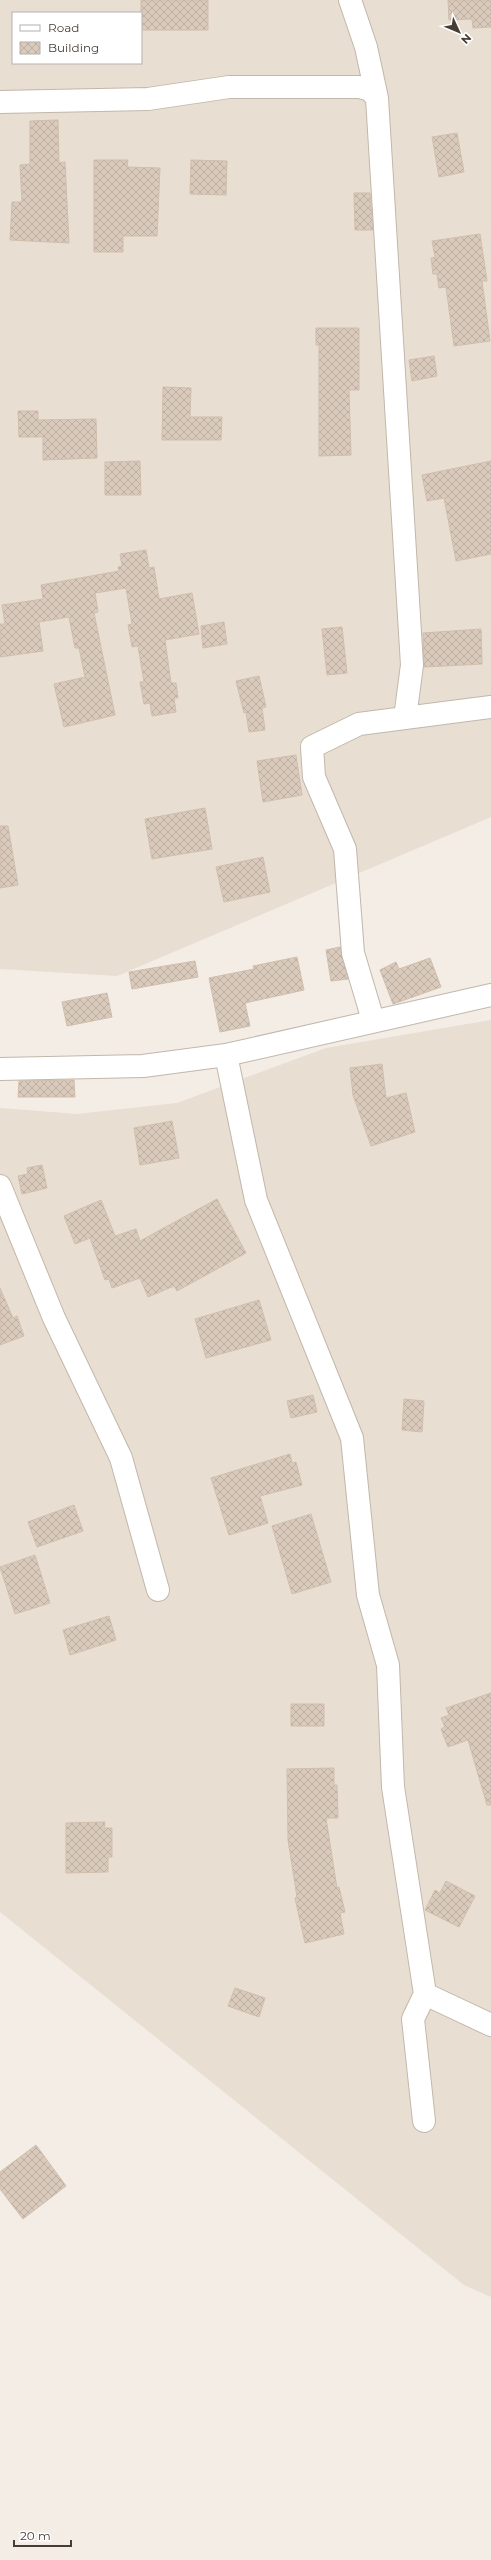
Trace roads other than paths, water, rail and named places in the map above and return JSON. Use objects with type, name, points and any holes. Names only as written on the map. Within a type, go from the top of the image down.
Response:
[{"type":"street","points":[[350,0],[366,47],[379,107],[412,665],[405,718]]},
{"type":"street","points":[[0,102],[148,99],[229,87],[359,87],[370,90],[377,98]]},
{"type":"street","points":[[373,1020],[353,953],[345,850],[314,777],[312,747],[359,724],[491,707]]},
{"type":"street","points":[[0,1069],[143,1066],[226,1055],[373,1020],[491,995]]},
{"type":"street","points":[[226,1055],[256,1200],[352,1438],[368,1595],[388,1666],[393,1788],[425,1994],[413,2019],[424,2121]]},
{"type":"street","points":[[0,1186],[54,1318],[121,1458],[158,1590]]},
{"type":"street","points":[[425,1994],[491,2025]]}]
